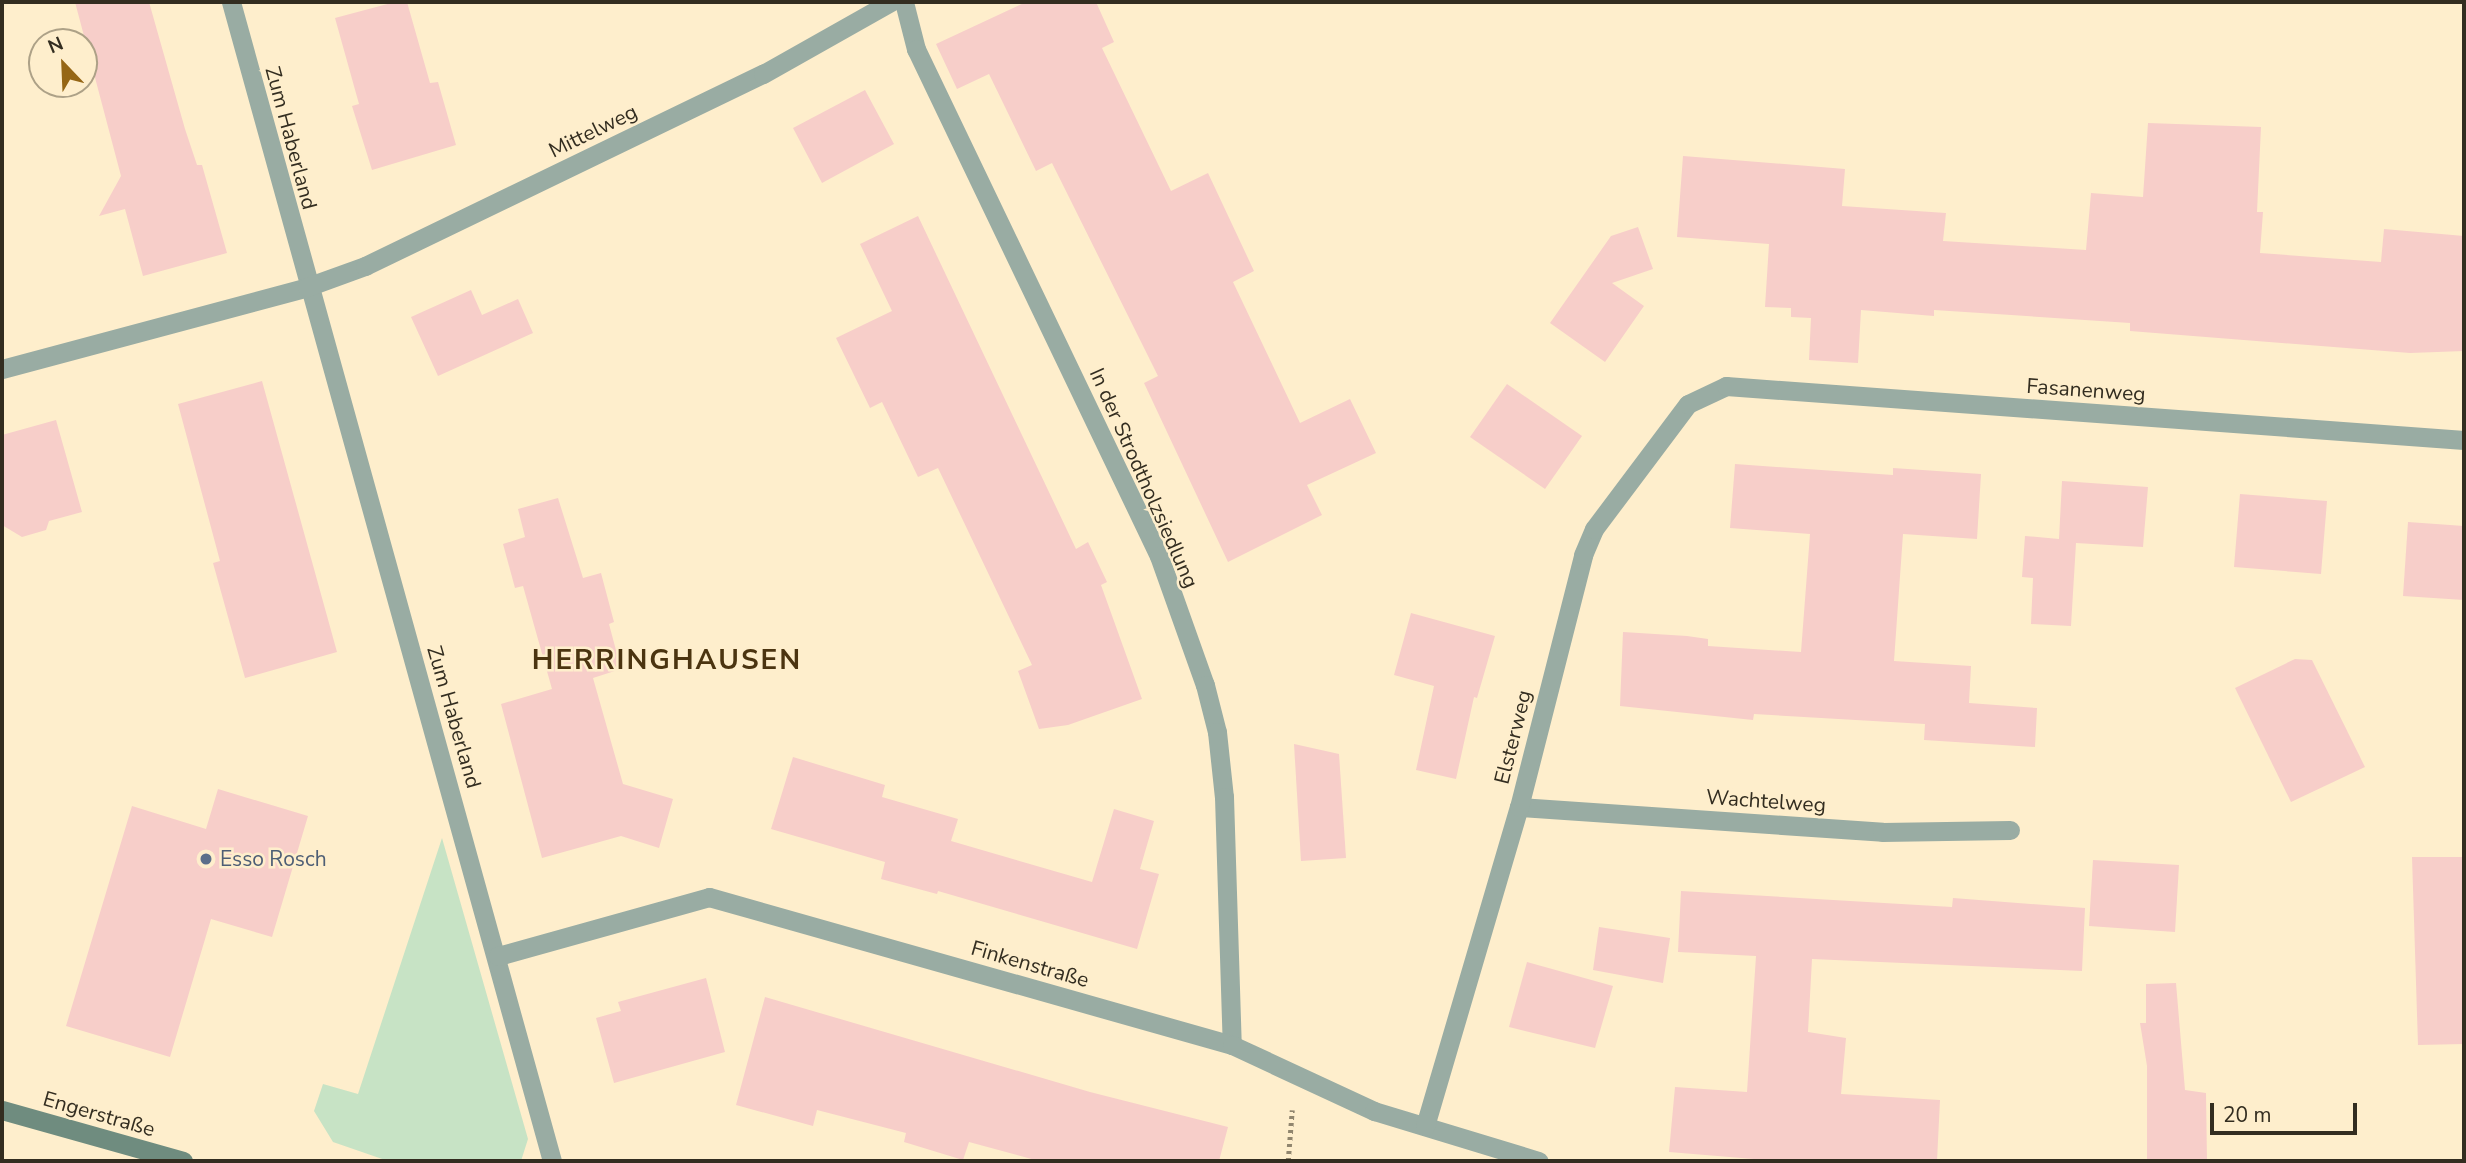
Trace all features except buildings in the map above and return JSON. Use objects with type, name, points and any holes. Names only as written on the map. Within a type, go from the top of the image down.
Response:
[{"type":"main road","name":"Engerstraße","points":[[2,1110],[183,1161]]},
{"type":"street","name":"Zum Haberland","points":[[232,2],[307,287],[498,956],[552,1161]]},
{"type":"street","name":"Mittelweg","points":[[307,287],[365,266],[763,74],[891,2]]},
{"type":"street","name":"In der Strodtholzsiedlung","points":[[904,2],[916,49],[1159,556],[1205,685],[1217,732],[1224,797],[1232,1045]]},
{"type":"street","points":[[2,369],[307,287]]},
{"type":"street","name":"Fasanenweg","points":[[1705,393],[1726,386],[2464,440]]},
{"type":"street","name":"Elsterweg","points":[[1425,1126],[1519,807],[1583,555],[1594,529],[1688,404],[1705,393]]},
{"type":"street","name":"Wachtelweg","points":[[1519,807],[1882,832],[2010,830]]},
{"type":"street","name":"Finkenstraße","points":[[498,956],[709,897],[1232,1045],[1374,1111],[1539,1161]]},
{"type":"path","points":[[1288,1161],[1297,1075]]},
{"type":"green space","points":[[442,838],[528,1139],[521,1161],[388,1161],[333,1142],[314,1111],[323,1084],[358,1094]]},
{"type":"place","name":"Esso Rosch","points":[[206,859]]},
{"type":"district","name":"HERRINGHAUSEN","points":[[667,660]]}]
